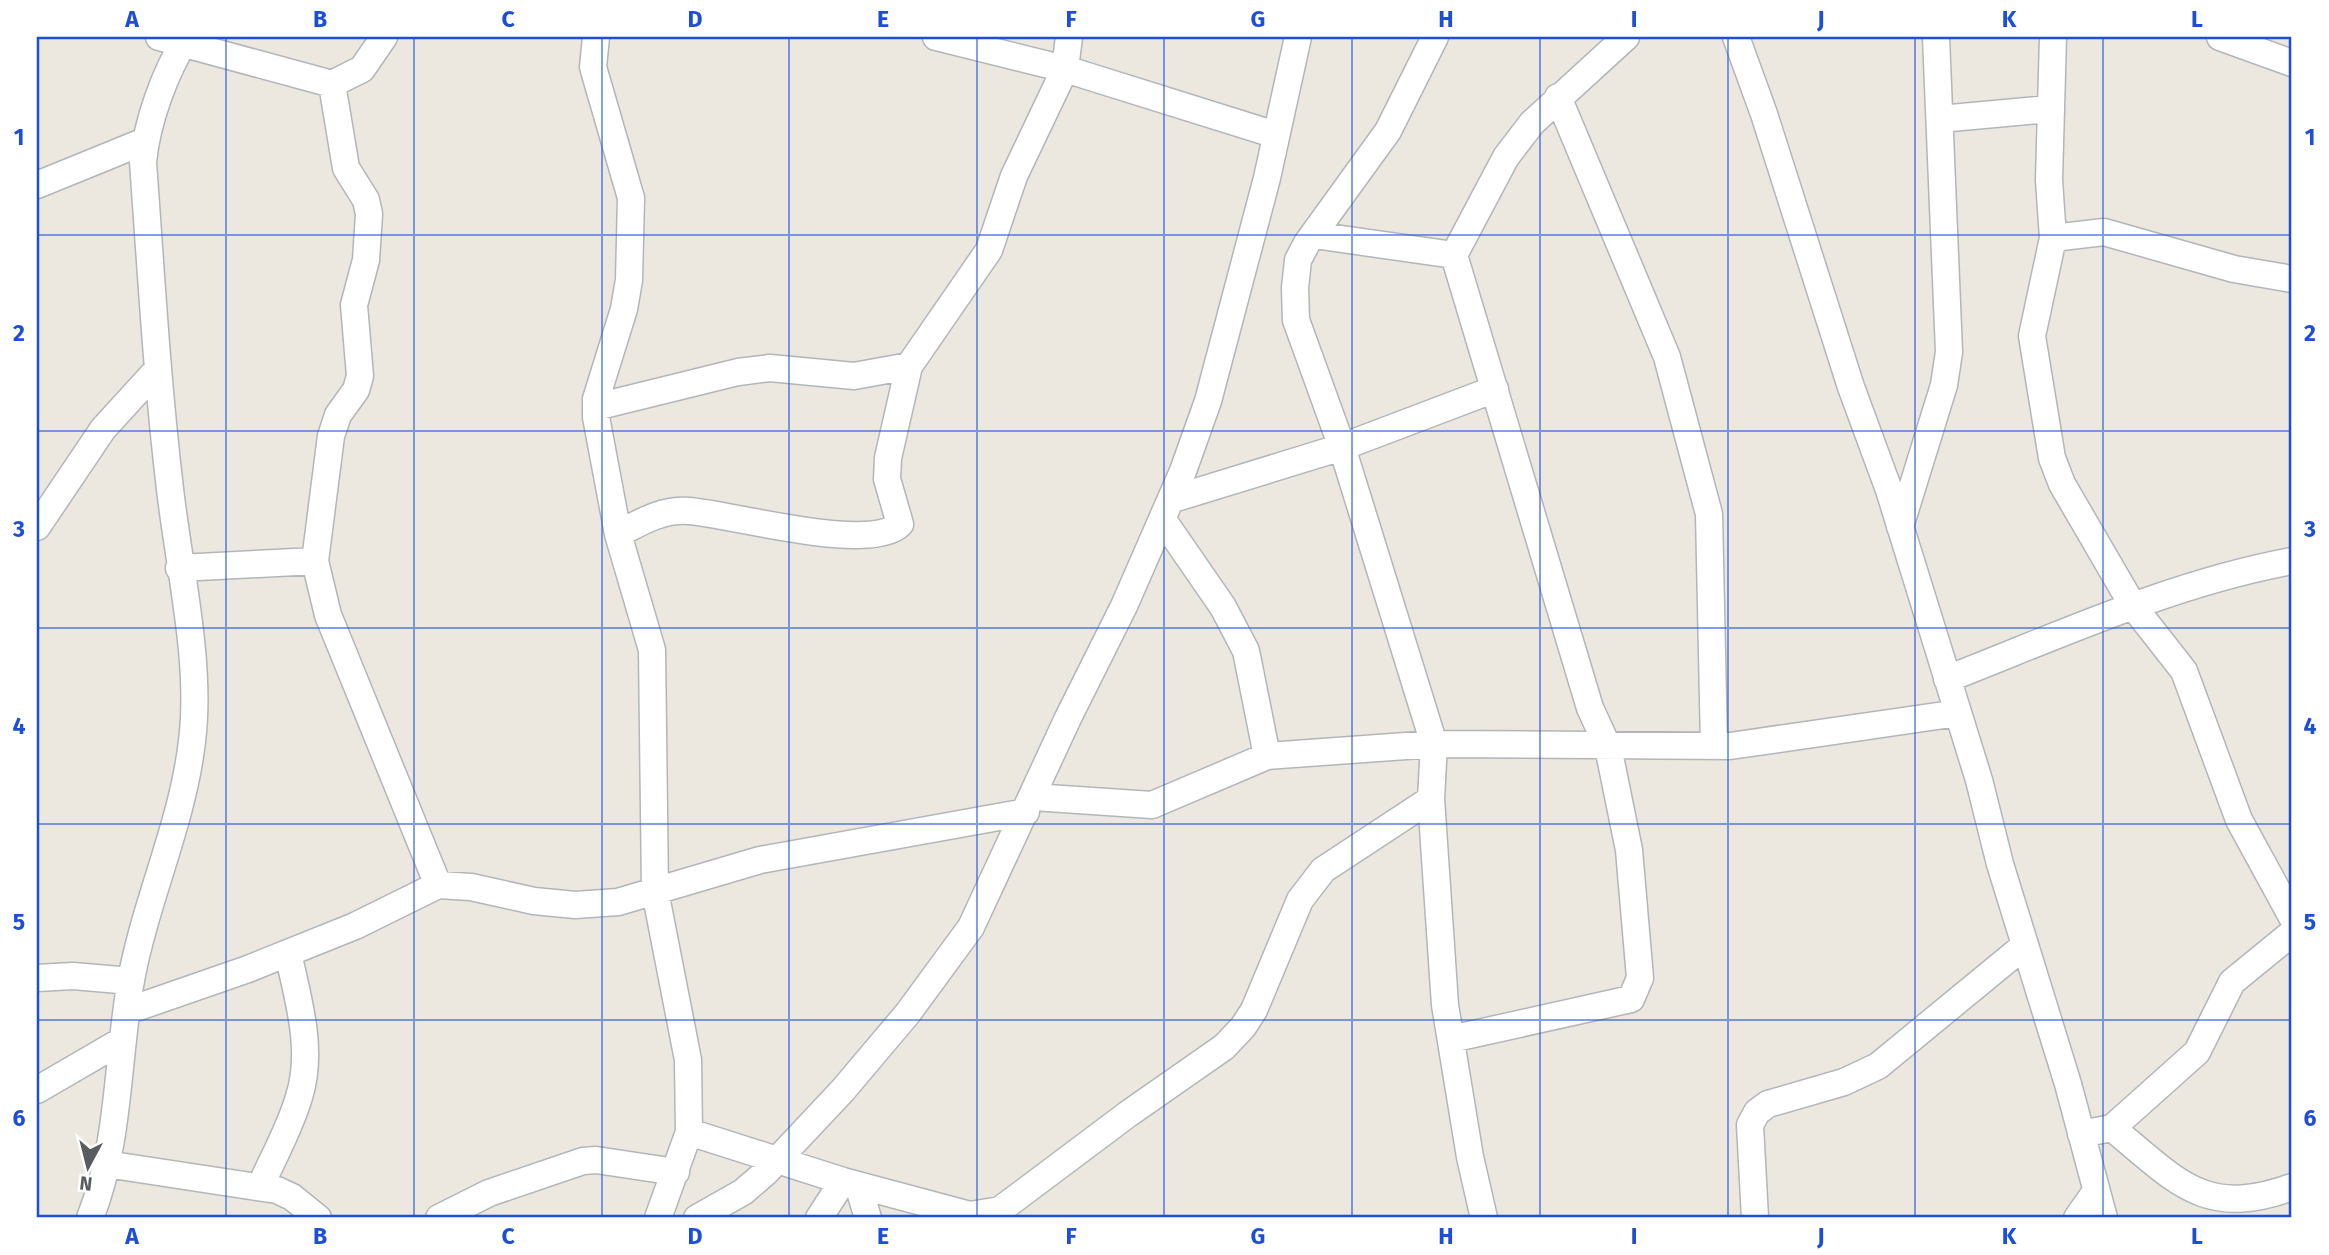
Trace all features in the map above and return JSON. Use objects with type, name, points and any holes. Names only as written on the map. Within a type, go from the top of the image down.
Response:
[{"type":"street","points":[[90,1218],[106,1164],[131,981],[144,921],[185,785],[193,739],[194,679],[156,371],[143,162],[145,141],[176,39],[332,84],[362,69],[384,37]]},
{"type":"street","points":[[596,37],[593,67],[631,198],[629,280],[624,309],[596,407],[618,534],[654,665],[656,891],[688,1060],[689,1132],[658,1218]]},
{"type":"street","points":[[936,37],[1065,69],[1276,135]]},
{"type":"street","points":[[618,534],[655,515],[688,511],[835,535],[864,535],[895,529],[900,519],[892,502],[887,479],[888,458],[909,366],[989,250],[1014,176],[1065,69],[1069,37]]},
{"type":"street","points":[[697,1218],[743,1192],[779,1158],[843,1090],[908,1013],[971,928],[1168,509],[1208,401],[1276,135],[1298,37]]},
{"type":"street","points":[[1435,37],[1388,131],[1298,260],[1296,320],[1342,447],[1434,744],[1431,799],[1445,1005],[1470,1157],[1484,1218]]},
{"type":"street","points":[[1451,1039],[1632,999],[1640,978],[1629,850],[1608,747],[1590,708],[1454,255],[1506,157],[1532,123],[1626,37]]},
{"type":"street","points":[[1736,37],[1900,527],[1958,713],[2104,1218]]},
{"type":"street","points":[[1900,527],[1944,385],[1949,352],[1936,37]]},
{"type":"street","points":[[2053,37],[2049,109],[2053,238],[2032,336],[2052,458],[2062,484],[2133,606],[2184,671],[2239,820],[2281,884],[2292,916]]},
{"type":"street","points":[[2220,37],[2292,63]]},
{"type":"street","points":[[332,84],[346,168],[366,200],[369,214],[366,260],[354,305],[360,376],[356,390],[338,415],[331,436],[315,561],[328,615],[438,885]]},
{"type":"street","points":[[1558,97],[1667,357],[1709,514],[1714,746]]},
{"type":"street","points":[[1940,119],[2049,109]]},
{"type":"street","points":[[37,185],[145,141]]},
{"type":"street","points":[[2053,238],[2104,232],[2234,269],[2292,279]]},
{"type":"street","points":[[1314,235],[1454,255]]},
{"type":"street","points":[[596,407],[738,372],[770,368],[854,376],[909,366]]},
{"type":"street","points":[[37,527],[103,429],[156,371]]},
{"type":"street","points":[[1168,509],[1495,389]]},
{"type":"street","points":[[1168,509],[1247,652],[1267,756]]},
{"type":"street","points":[[179,568],[315,561]]},
{"type":"street","points":[[1947,679],[2133,606],[2234,571],[2292,561]]},
{"type":"street","points":[[127,1011],[355,926],[438,885],[471,887],[534,901],[575,905],[618,902],[760,860],[1029,805],[1152,805],[1267,756],[1434,744],[1714,746],[1767,742],[1958,713]]},
{"type":"street","points":[[689,1132],[779,1158],[851,1183],[986,1217],[1000,1210],[1224,1047],[1254,1010],[1300,900],[1313,880],[1431,799]]},
{"type":"street","points":[[2081,1134],[2112,1128],[2197,1052],[2232,982],[2292,933]]},
{"type":"street","points":[[1755,1218],[1750,1125],[1756,1112],[1768,1104],[1844,1082],[1878,1066],[2024,946]]},
{"type":"street","points":[[260,1187],[299,1097],[303,1075],[305,1040],[288,953]]},
{"type":"street","points":[[37,978],[73,976],[131,981]]},
{"type":"street","points":[[37,1090],[122,1040]]},
{"type":"street","points":[[2112,1128],[2172,1176],[2195,1191],[2221,1201],[2259,1199],[2292,1187]]},
{"type":"street","points":[[439,1218],[489,1193],[583,1161],[676,1172]]},
{"type":"street","points":[[106,1164],[260,1187],[292,1197],[318,1218]]},
{"type":"street","points":[[818,1218],[851,1183]]},
{"type":"street","points":[[851,1183],[868,1218]]},
{"type":"street","points":[[2077,1218],[2096,1191]]}]
